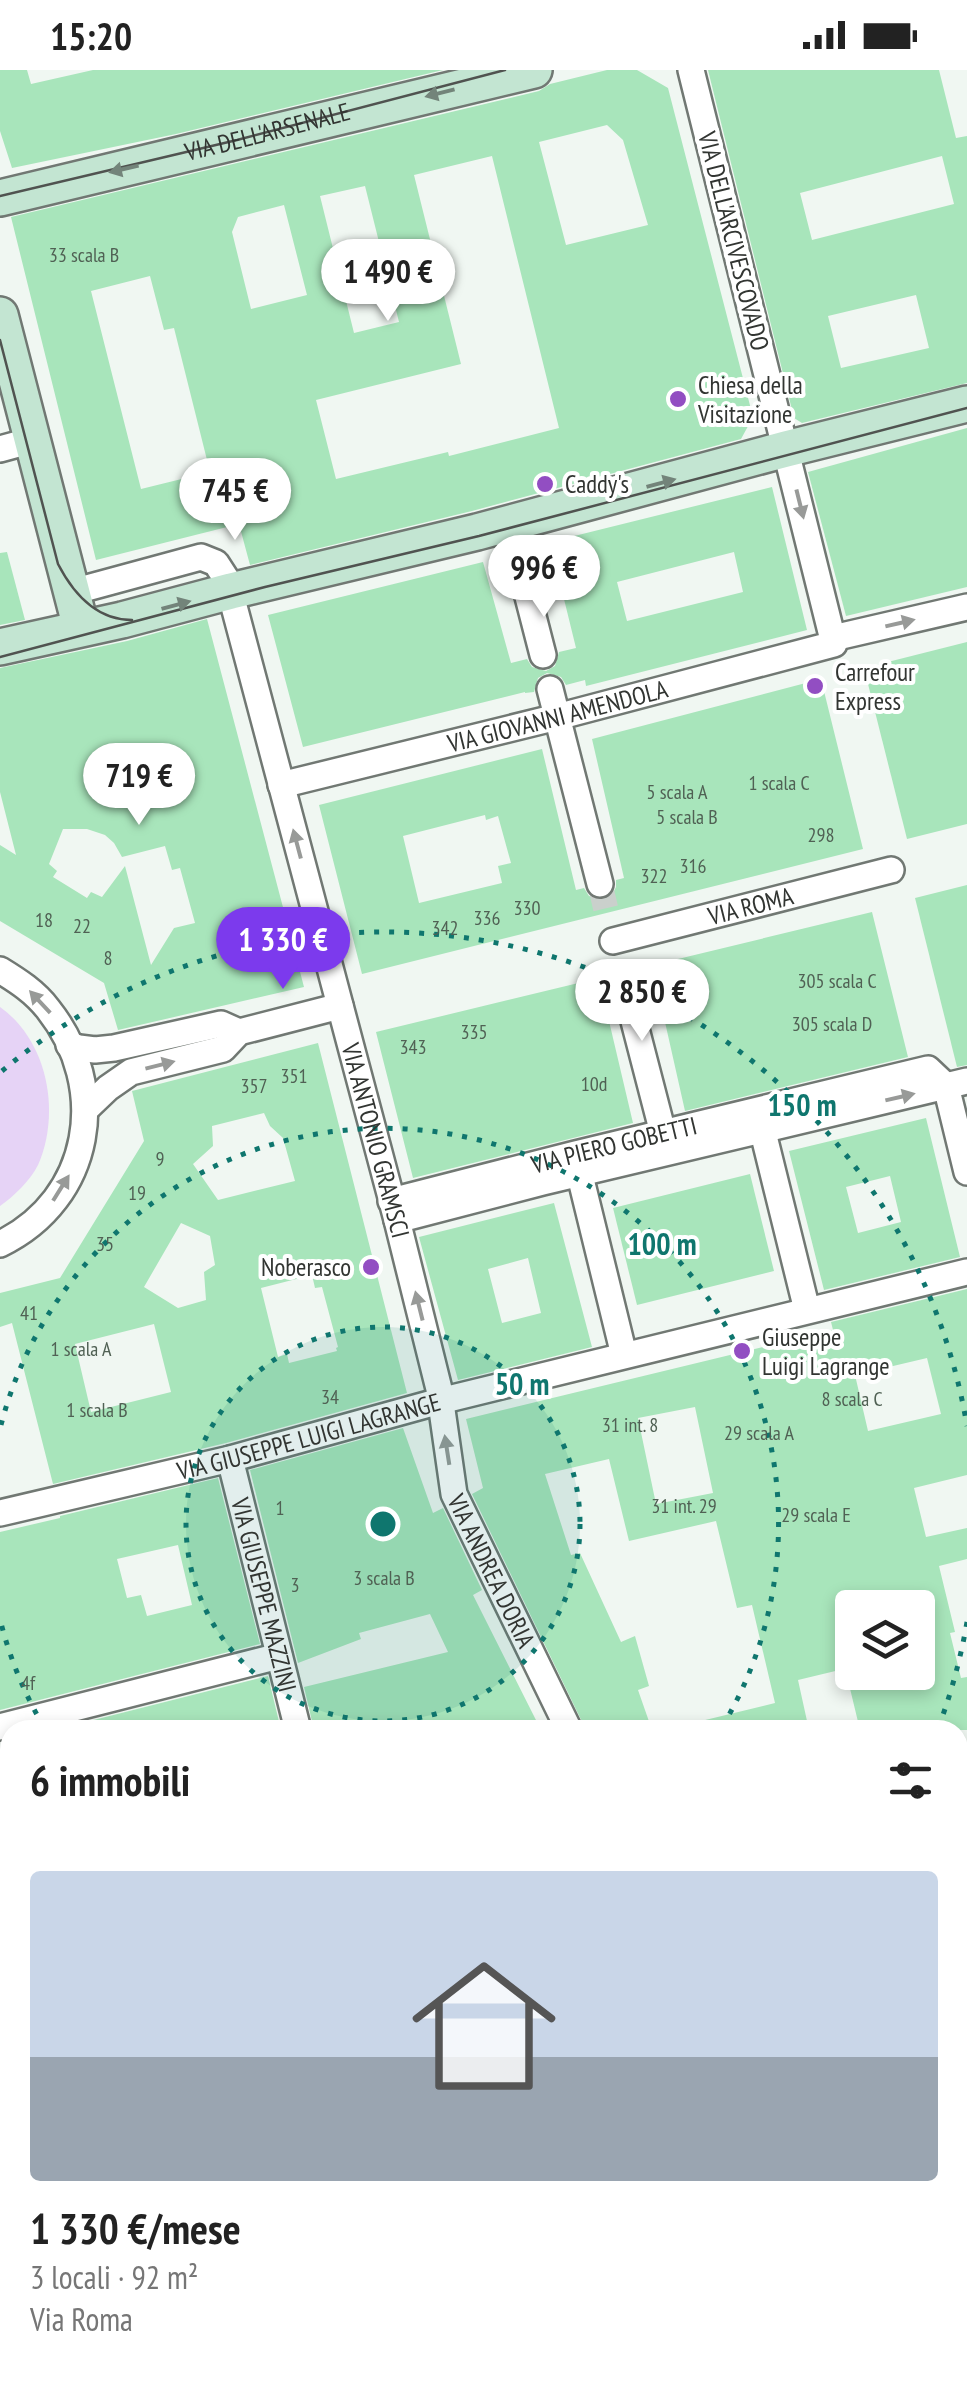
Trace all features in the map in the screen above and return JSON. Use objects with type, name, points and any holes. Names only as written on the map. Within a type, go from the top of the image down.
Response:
[{"type":"street","name":"VIA DELL'ARSENALE","points":[[0,198],[534,70]]},
{"type":"street","name":"VIA DELL'ARCIVESCOVADO","points":[[690,70],[834,642]]},
{"type":"street","points":[[0,315],[16,444],[72,592],[81,628]]},
{"type":"street","points":[[0,647],[509,523],[967,404]]},
{"type":"street","points":[[509,523],[543,655]]},
{"type":"street","points":[[72,592],[201,557],[220,568],[230,591]]},
{"type":"street","name":"VIA ANTONIO GRAMSCI","points":[[230,591],[394,1210],[440,1401]]},
{"type":"street","name":"VIA GIOVANNI AMENDOLA","points":[[281,785],[557,718],[967,607]]},
{"type":"street","points":[[550,689],[600,884]]},
{"type":"street","name":"VIA ROMA","points":[[613,941],[891,870]]},
{"type":"street","points":[[0,970],[42,1002],[56,1021],[80,1071],[86,1110],[80,1150],[59,1194],[25,1229],[0,1244]]},
{"type":"street","points":[[628,998],[663,1132]]},
{"type":"street","points":[[86,1110],[130,1072],[223,1049],[239,1032],[340,1006]]},
{"type":"street","points":[[69,1044],[94,1050],[114,1048],[221,1024],[239,1032]]},
{"type":"street","name":"VIA PIERO GOBETTI","points":[[394,1210],[578,1164],[663,1132],[760,1120],[928,1069],[957,1083]]},
{"type":"street","points":[[957,1083],[967,1172]]},
{"type":"street","points":[[624,1356],[578,1164],[760,1120],[807,1310]]},
{"type":"street","name":"VIA GIUSEPPE LUIGI LAGRANGE","points":[[0,1513],[230,1459],[440,1401],[967,1272]]},
{"type":"street","name":"VIA ANDREA DORIA","points":[[440,1401],[454,1494],[565,1720]]},
{"type":"street","name":"VIA GIUSEPPE MAZZINI","points":[[230,1459],[295,1720]]},
{"type":"street","points":[[27,1720],[279,1656]]},
{"type":"shaded area","points":[[0,1007],[16,1021],[39,1058],[46,1079],[49,1123],[45,1145],[31,1177],[0,1206]]},
{"type":"building","points":[[0,70],[27,70],[31,84],[93,70],[443,70],[176,134],[12,168],[0,131]]},
{"type":"building","points":[[607,70],[637,70],[668,88],[753,417],[741,439],[250,565],[239,524],[96,560],[11,217],[539,91],[550,84]],"holes":[[[607,125],[623,140],[648,225],[566,245],[539,142]],[[492,156],[559,428],[336,479],[316,400],[461,364],[414,175]],[[365,186],[399,322],[354,333],[320,196]],[[284,205],[307,295],[251,309],[232,232],[238,217]],[[150,276],[164,330],[174,328],[210,472],[141,489],[91,291]]]},
{"type":"building","points":[[708,70],[939,70],[956,138],[967,136],[967,383],[802,423],[794,418]],"holes":[[[942,156],[954,204],[812,240],[800,193]],[[916,295],[929,348],[841,368],[828,316]]]},
{"type":"building","points":[[967,428],[967,587],[846,616],[808,472]]},
{"type":"building","points":[[772,487],[807,630],[586,686],[585,680],[566,685],[561,677],[547,673],[538,678],[534,692],[303,747],[268,615],[483,562],[511,663],[527,659],[532,667],[546,671],[555,666],[559,652],[576,648],[550,542]],"holes":[[[734,552],[743,592],[627,621],[617,582]]]},
{"type":"building","points":[[7,552],[25,620],[0,625],[0,553]]},
{"type":"building","points":[[207,619],[304,987],[118,1030],[104,983],[0,921],[0,845],[16,855],[0,792],[0,668]],"holes":[[[63,829],[87,829],[105,835],[122,857],[165,846],[172,870],[180,868],[195,923],[174,928],[151,965],[125,866],[102,897],[91,892],[87,898],[53,877],[57,871],[49,864]]]},
{"type":"building","points":[[967,642],[967,824],[907,839],[864,668]]},
{"type":"building","points":[[821,679],[863,849],[362,974],[319,805],[542,749],[576,890],[584,888],[589,896],[603,900],[612,895],[616,880],[624,878],[592,739]],"holes":[[[485,815],[486,820],[498,816],[511,863],[498,866],[502,883],[419,903],[403,836]]]},
{"type":"building","points":[[967,885],[967,1065],[957,1067],[915,898]]},
{"type":"building","points":[[872,912],[908,1057],[685,1111],[658,991],[644,994],[639,986],[625,982],[616,987],[612,1002],[605,1004],[633,1123],[413,1178],[376,1032]]},
{"type":"building","points":[[318,1043],[407,1393],[226,1443],[53,1484],[12,1323],[0,1327],[0,1293],[60,1278],[144,1141],[132,1091]],"holes":[[[264,1113],[270,1126],[283,1138],[295,1181],[218,1200],[193,1164],[213,1146],[212,1126]],[[181,1223],[210,1236],[215,1265],[204,1272],[206,1300],[178,1308],[144,1287]],[[312,1275],[315,1288],[322,1287],[337,1351],[289,1363],[287,1354],[278,1357],[261,1288]],[[154,1324],[171,1392],[91,1412],[75,1344]]]},
{"type":"building","points":[[926,1118],[960,1257],[824,1290],[789,1151]],"holes":[[[890,1176],[901,1222],[858,1233],[846,1187]]]},
{"type":"building","points":[[750,1174],[774,1271],[637,1305],[613,1208]]},
{"type":"building","points":[[554,1203],[592,1347],[458,1380],[419,1237]],"holes":[[[528,1258],[541,1313],[502,1323],[488,1269]]]},
{"type":"building","points":[[967,1289],[967,1475],[914,1488],[926,1537],[967,1528],[967,1559],[939,1566],[961,1678],[967,1677],[967,1720],[858,1720],[850,1690],[935,1690],[935,1590],[835,1590],[835,1671],[798,1680],[807,1720],[705,1720],[775,1703],[752,1605],[737,1608],[716,1521],[629,1541],[609,1459],[545,1474],[571,1555],[580,1553],[621,1642],[635,1636],[649,1686],[638,1690],[648,1720],[581,1720],[472,1494],[483,1488],[466,1419],[833,1330],[831,1322]],"holes":[[[927,1358],[941,1414],[868,1431],[855,1375]],[[695,1407],[713,1493],[656,1504],[638,1418]]]},
{"type":"building","points":[[403,1428],[433,1513],[443,1508],[482,1590],[473,1595],[536,1720],[312,1720],[304,1687],[448,1652],[430,1614],[359,1633],[361,1639],[298,1663],[250,1470]]},
{"type":"building","points":[[218,1478],[260,1644],[0,1710],[0,1532]],"holes":[[[178,1545],[192,1605],[147,1616],[141,1595],[127,1598],[117,1559]]]},
{"type":"building","points":[[268,1676],[279,1720],[94,1720]]},
{"type":"tunnel","points":[[600,884],[607,914]]},
{"type":"tram line","points":[[0,196],[237,140],[505,70]]},
{"type":"tram line","points":[[0,340],[58,564],[87,603],[107,615],[132,620]]},
{"type":"tram line","points":[[0,657],[967,408]]},
{"type":"place","name":"Chiesa della Visitazione","points":[[678,399]]},
{"type":"place","name":"Caddy's","points":[[545,484]]},
{"type":"place","name":"Carrefour Express","points":[[815,686]]},
{"type":"place","name":"Noberasco","points":[[371,1267]]},
{"type":"place","name":"Giuseppe Luigi Lagrange","points":[[742,1351]]}]
